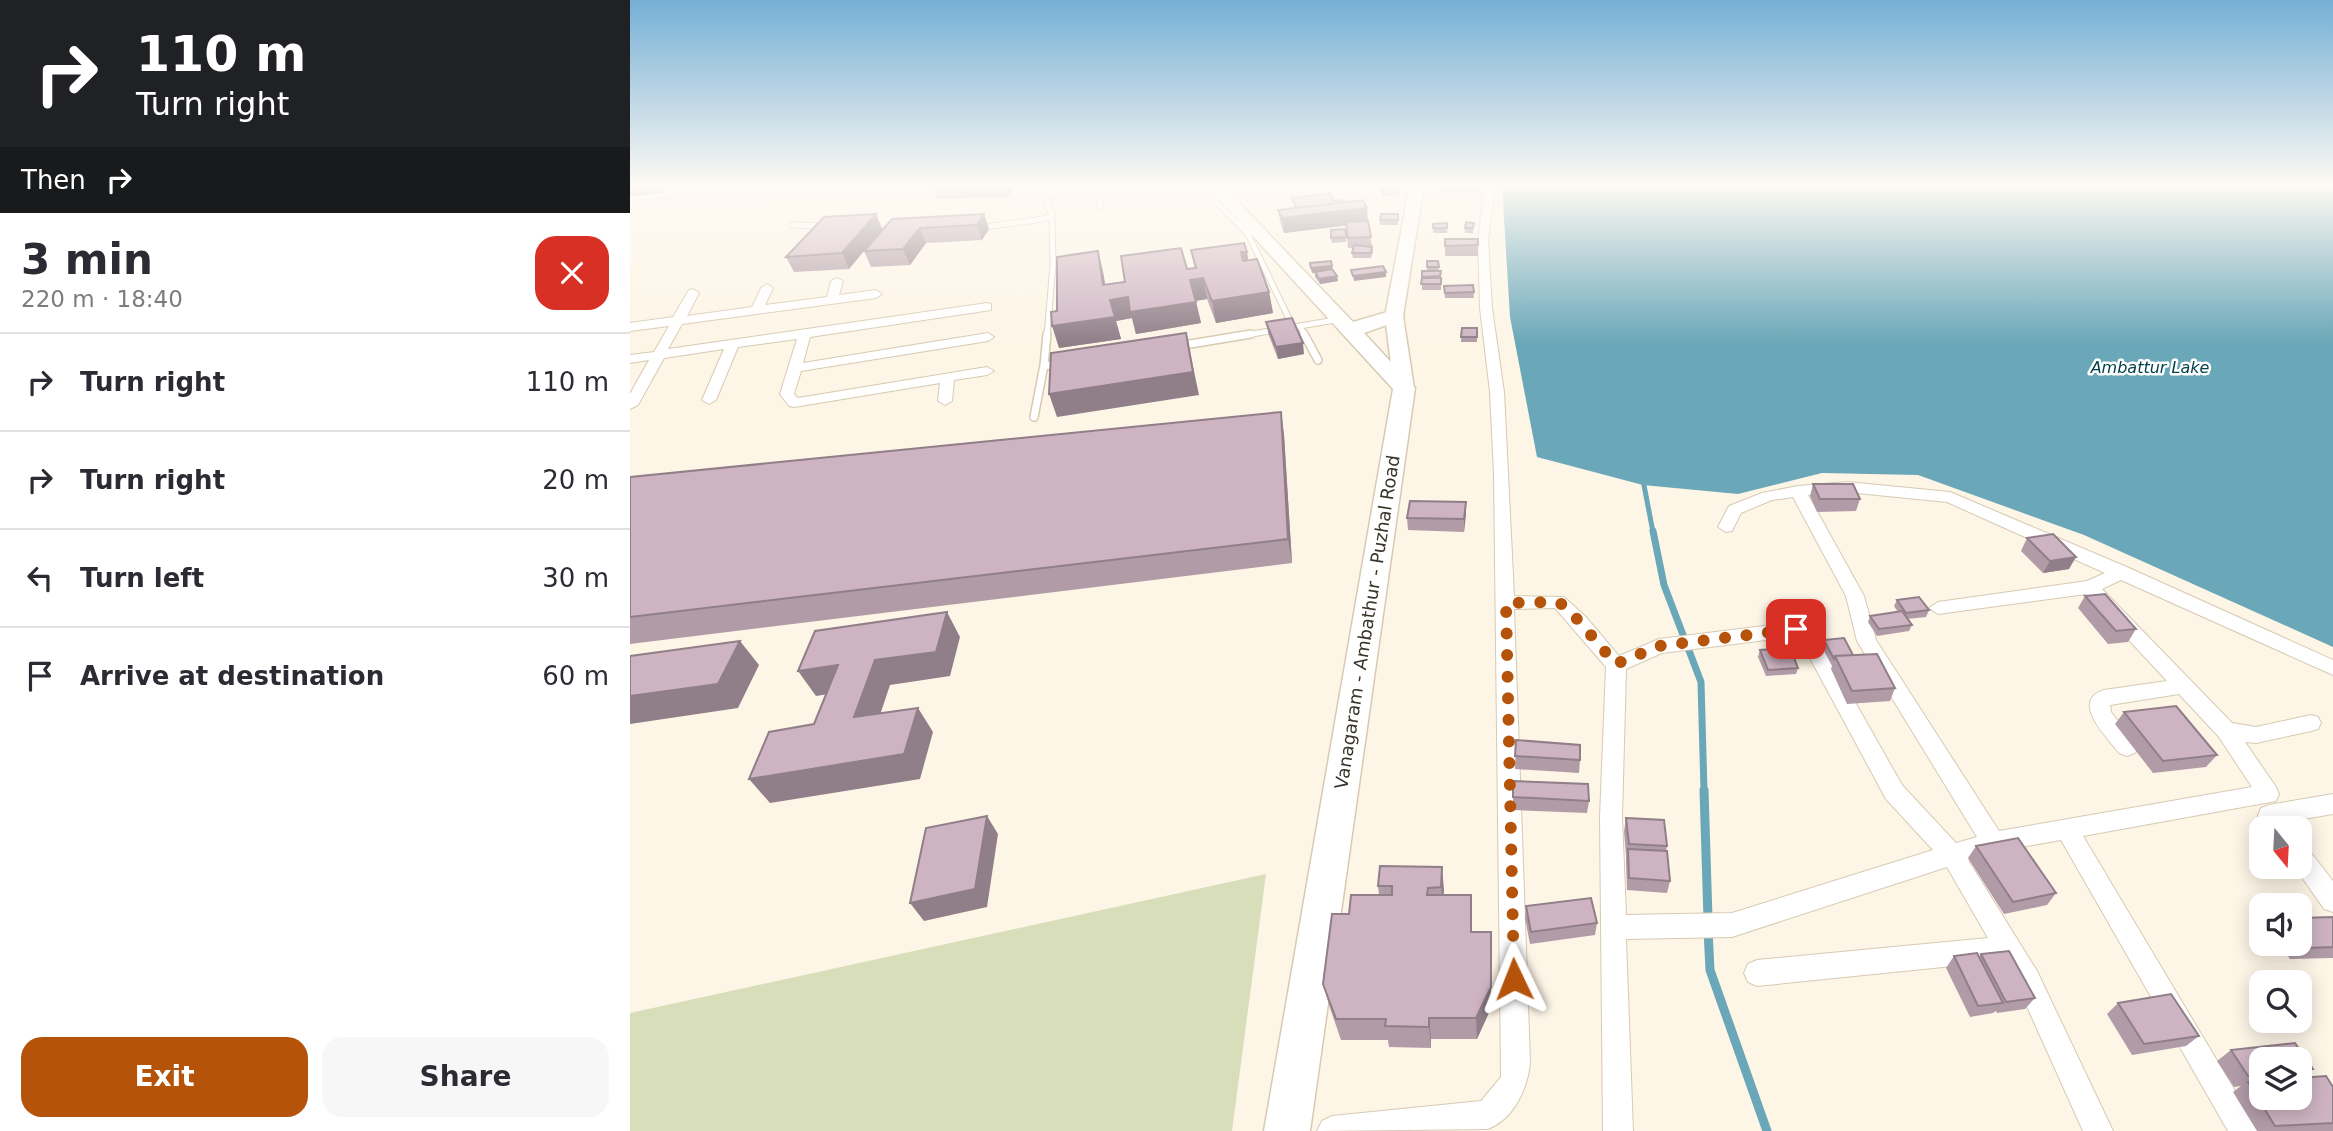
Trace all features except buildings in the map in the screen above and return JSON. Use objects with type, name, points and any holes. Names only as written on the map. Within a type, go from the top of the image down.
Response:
[{"type":"main road","points":[[1263,238],[1404,388]]},
{"type":"main road","points":[[1404,388],[1394,316],[1408,238]]},
{"type":"main road","points":[[1345,324],[1371,326],[1394,316]]},
{"type":"main road","name":"Vanagaram - Ambathur - Puzhal Road","points":[[1287,1131],[1404,388]]},
{"type":"street","points":[[1332,1131],[1488,1115],[1514,1083],[1516,1062],[1506,603],[1497,392],[1486,308],[1483,238]]},
{"type":"street","points":[[832,300],[837,281]]},
{"type":"street","points":[[757,310],[767,288]]},
{"type":"street","points":[[631,405],[693,293]]},
{"type":"street","points":[[630,327],[876,294]]},
{"type":"street","points":[[630,359],[987,307]]},
{"type":"street","points":[[805,333],[787,394],[794,403],[987,371]]},
{"type":"street","points":[[794,368],[988,337]]},
{"type":"street","points":[[709,400],[733,344]]},
{"type":"street","points":[[945,401],[948,377]]},
{"type":"street","points":[[1726,527],[1735,510],[1768,496],[1798,491],[1847,487],[1950,497],[2333,668]]},
{"type":"street","points":[[1798,491],[1855,596],[1867,641],[1993,842]]},
{"type":"street","points":[[1938,608],[2090,587],[2123,572]]},
{"type":"street","points":[[2090,587],[2226,732],[2272,812]]},
{"type":"street","points":[[1506,603],[1558,602],[1566,605],[1579,625],[1616,664],[1611,751],[1618,1131]]},
{"type":"street","points":[[1616,664],[1659,646],[1714,637],[1796,629],[1805,631],[1894,792],[1952,855],[2028,980],[2091,1130]]},
{"type":"street","points":[[2127,747],[2101,715],[2099,705],[2104,698],[2185,686]]},
{"type":"street","points":[[2226,732],[2256,734],[2311,723]]},
{"type":"street","points":[[1615,927],[1732,925],[1993,842],[2066,828],[2272,812],[2333,804]]},
{"type":"street","points":[[2066,828],[2244,1131]]},
{"type":"street","points":[[2312,872],[2333,901]]},
{"type":"street","points":[[1757,973],[2008,948]]},
{"type":"lane","points":[[1034,417],[1044,365],[1053,265],[1052,238]]},
{"type":"lane","points":[[1250,238],[1318,360]]},
{"type":"lane","points":[[1173,347],[1297,326],[1345,324]]},
{"type":"lane","points":[[1044,365],[1066,365]]},
{"type":"green space","points":[[1266,874],[1232,1131],[630,1131],[630,1013]]},
{"type":"water","name":"Ambattur Lake","points":[[1505,238],[2333,238],[2333,647],[2084,535],[1918,475],[1822,473],[1738,494],[1643,485],[1537,457],[1510,317]]},
{"type":"waterway","points":[[1643,480],[1653,532]]},
{"type":"waterway","points":[[1653,531],[1664,585],[1701,682],[1704,791]]},
{"type":"waterway","points":[[1704,790],[1708,919]]},
{"type":"waterway","points":[[1708,930],[1710,970],[1767,1131]]},
{"type":"route","points":[[1514,979],[1506,603],[1558,602],[1566,605],[1579,625],[1616,664],[1659,646],[1714,637],[1796,629]]}]
